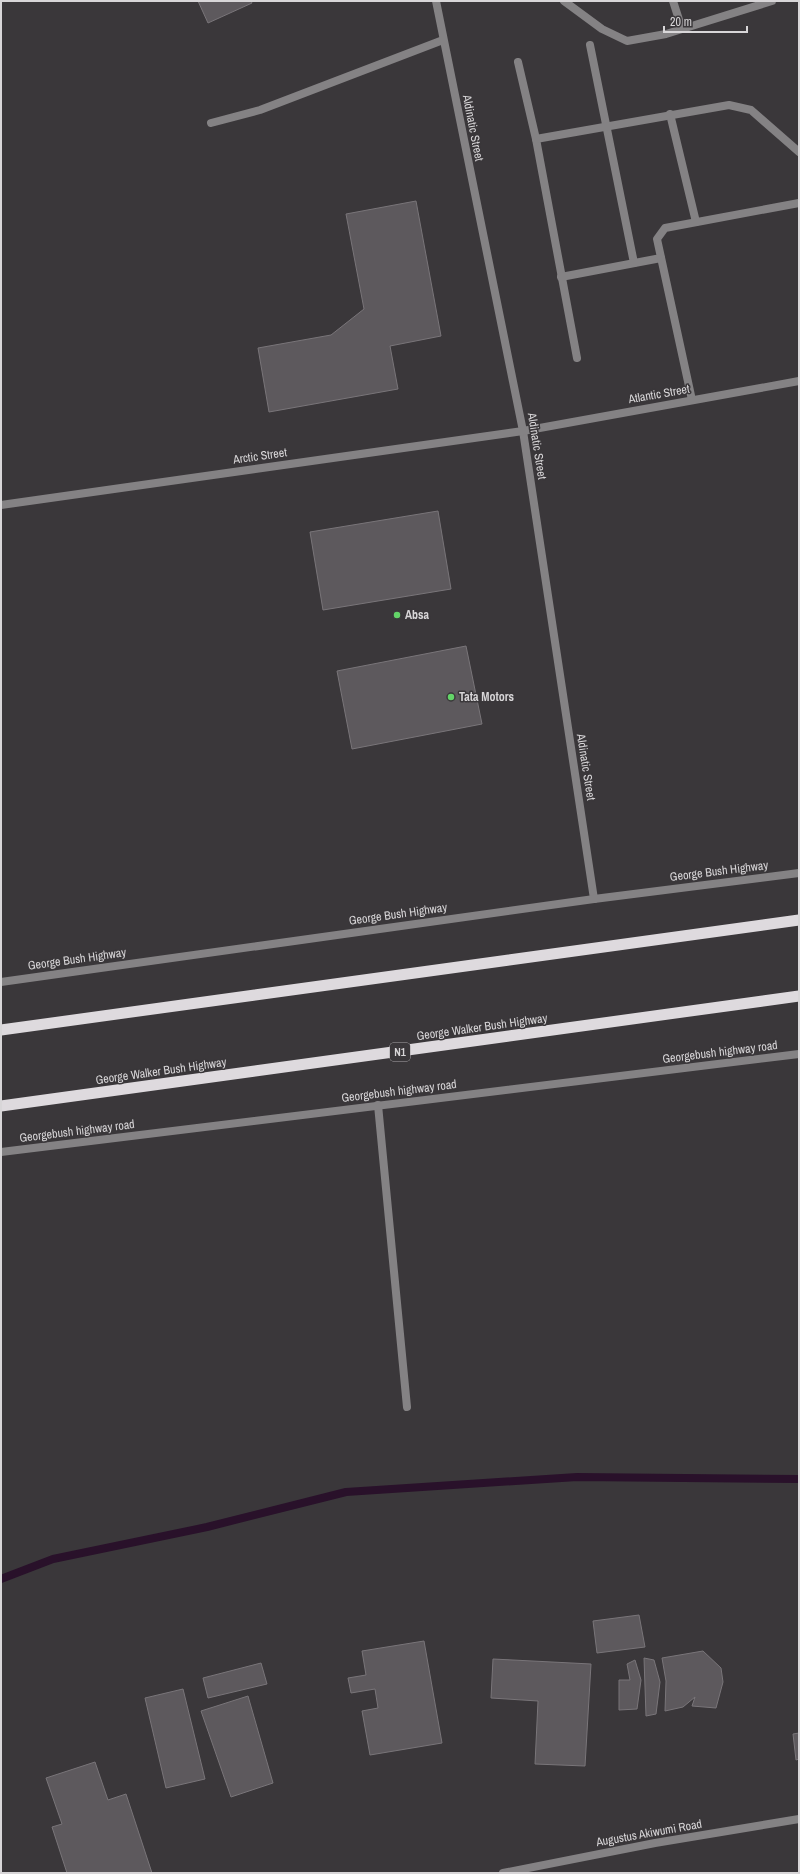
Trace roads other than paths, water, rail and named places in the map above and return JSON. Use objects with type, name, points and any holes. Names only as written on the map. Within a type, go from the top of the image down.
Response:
[{"type":"highway","points":[[1,1030],[799,920]]},
{"type":"highway","name":"George Walker Bush Highway","points":[[1,1106],[799,996]]},
{"type":"street","name":"Aldinatic Street","points":[[436,1],[523,431],[594,899]]},
{"type":"street","points":[[564,1],[602,29],[627,41],[682,29],[772,1]]},
{"type":"street","points":[[673,1],[682,29]]},
{"type":"street","points":[[211,123],[260,110],[443,40]]},
{"type":"street","points":[[590,45],[634,263]]},
{"type":"street","points":[[518,62],[536,139],[577,358]]},
{"type":"street","points":[[536,139],[670,114],[729,105],[751,110],[799,152]]},
{"type":"street","points":[[670,114],[696,222]]},
{"type":"street","points":[[692,400],[658,239],[665,228],[799,203]]},
{"type":"street","points":[[561,277],[661,258]]},
{"type":"street","name":"Atlantic Street","points":[[523,431],[799,381]]},
{"type":"street","name":"Arctic Street","points":[[1,505],[523,431]]},
{"type":"street","name":"George Bush Highway","points":[[1,982],[594,899],[799,872]]},
{"type":"street","name":"Georgebush highway road","points":[[1,1152],[582,1082],[799,1054]]},
{"type":"street","points":[[378,1106],[407,1407]]},
{"type":"street","name":"Augustus Akiwumi Road","points":[[503,1873],[655,1843],[799,1819]]},
{"type":"waterway","points":[[1,1579],[53,1559],[207,1527],[346,1492],[577,1477],[799,1479]]},
{"type":"place","name":"Absa","points":[[397,615]]},
{"type":"place","name":"Tata Motors","points":[[451,697]]}]
